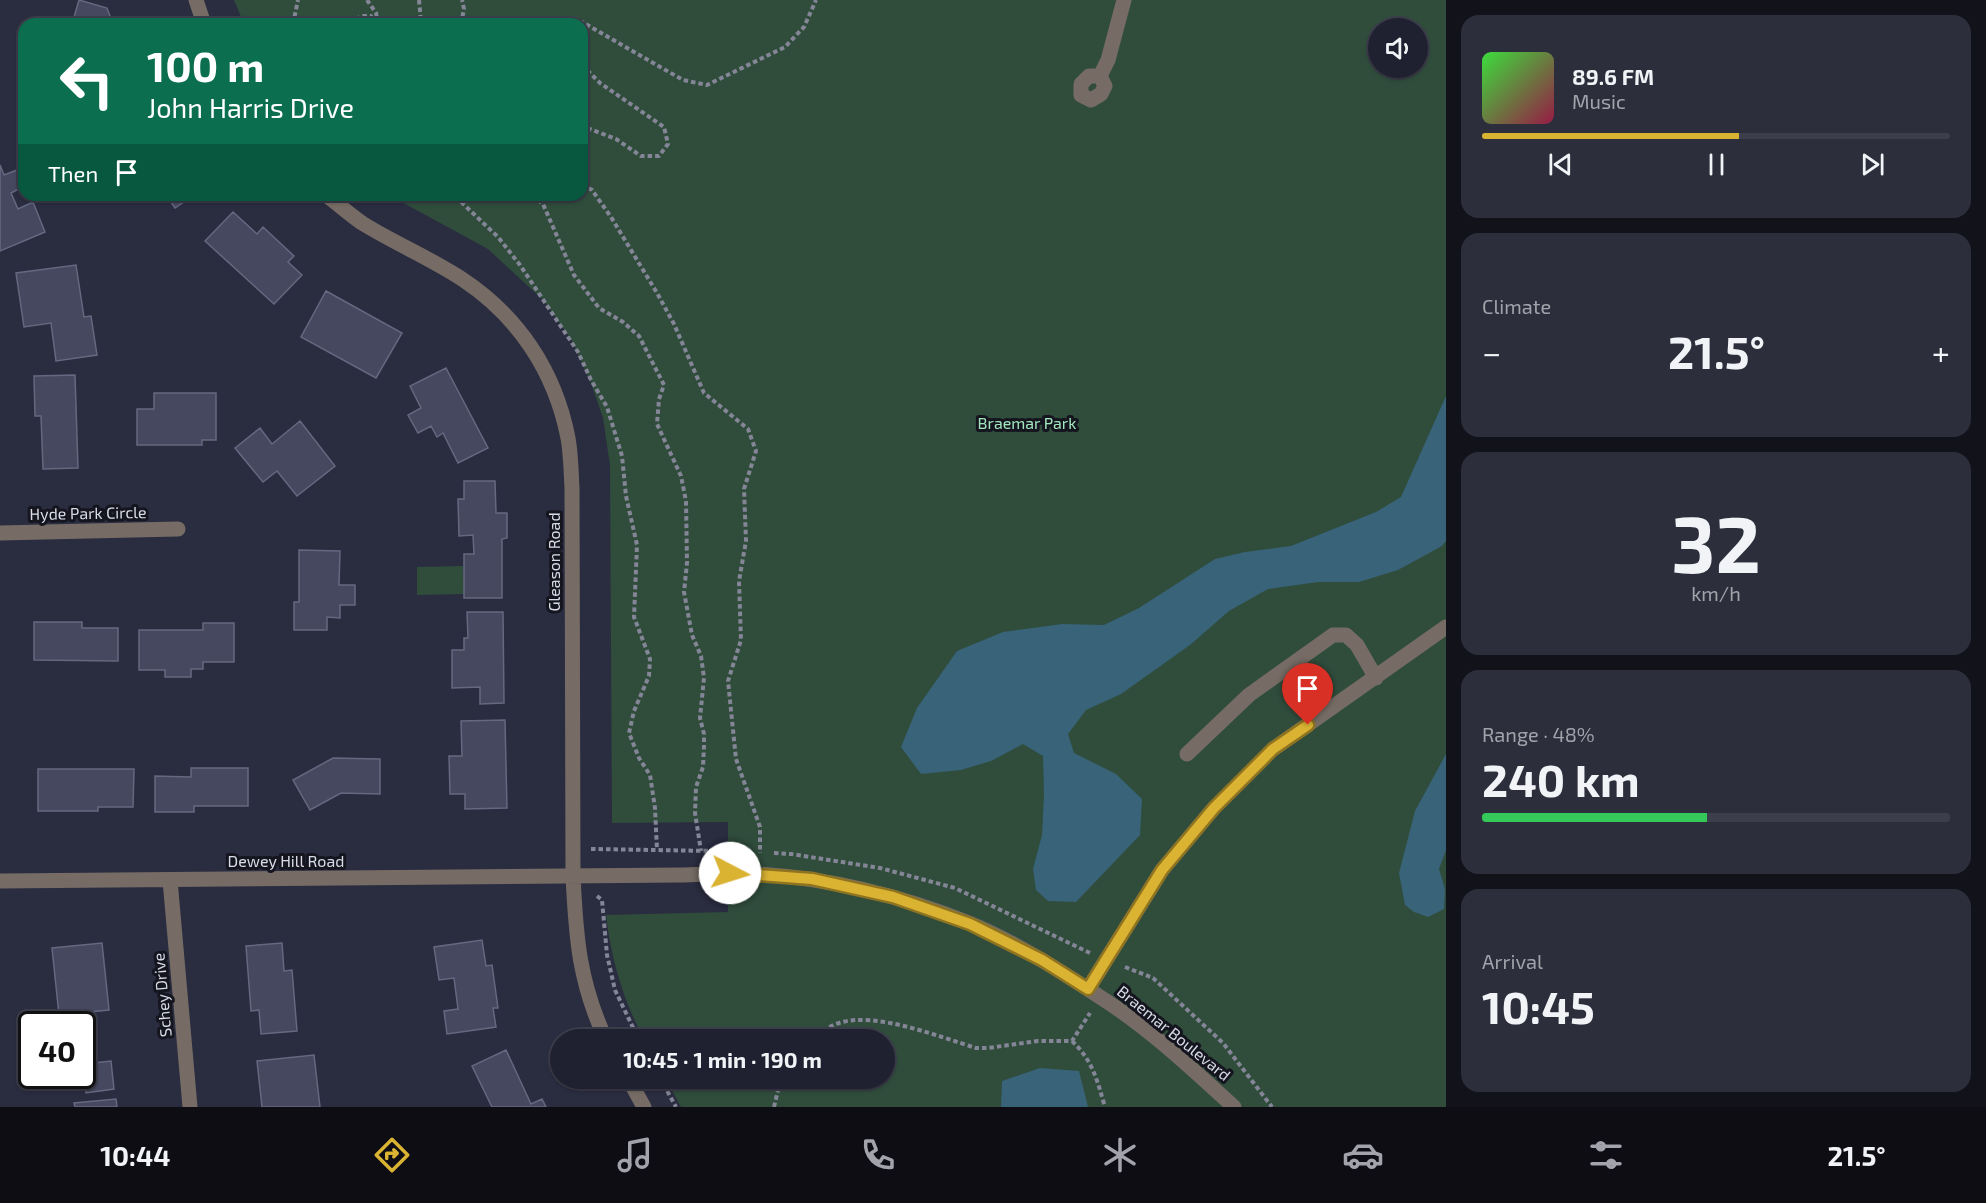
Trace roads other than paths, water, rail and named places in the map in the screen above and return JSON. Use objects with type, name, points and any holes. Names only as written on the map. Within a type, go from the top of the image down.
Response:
[{"type":"street","points":[[196,0],[202,18]]},
{"type":"street","points":[[1100,76],[1108,60],[1124,0]]},
{"type":"street","name":"Gleason Road","points":[[334,201],[362,222],[462,279],[504,312],[534,349],[554,389],[568,440],[572,488],[573,876],[578,954],[587,994],[601,1029]]},
{"type":"street","name":"Hyde Park Circle","points":[[0,533],[178,529]]},
{"type":"street","points":[[1094,993],[1162,870],[1214,808],[1273,749],[1446,627]]},
{"type":"street","points":[[1187,754],[1250,695],[1333,635],[1346,635],[1357,645],[1376,678]]},
{"type":"street","name":"Braemar Boulevard","points":[[573,876],[730,873],[812,879],[893,897],[970,924],[1042,960],[1094,993],[1185,1062],[1234,1107]]},
{"type":"street","name":"Dewey Hill Road","points":[[0,880],[573,876]]},
{"type":"street","name":"Schey Drive","points":[[170,879],[190,1107]]},
{"type":"street","points":[[634,1089],[644,1107]]},
{"type":"water","points":[[1446,396],[1446,541],[1442,546],[1398,570],[1359,582],[1318,582],[1268,589],[1229,611],[1190,645],[1121,694],[1086,710],[1068,734],[1074,753],[1116,774],[1142,799],[1140,835],[1076,902],[1048,901],[1036,890],[1033,869],[1042,835],[1043,756],[1023,744],[991,761],[961,770],[921,774],[901,747],[917,708],[957,651],[1003,632],[1062,624],[1104,625],[1139,608],[1215,559],[1245,552],[1291,546],[1376,512],[1401,497]]},
{"type":"water","points":[[1446,754],[1446,850],[1439,869],[1445,889],[1444,909],[1428,917],[1414,912],[1405,905],[1399,873],[1415,811]]},
{"type":"water","points":[[1040,1068],[1079,1071],[1088,1107],[1001,1107],[1002,1081]]},
{"type":"park label","name":"Braemar Park","points":[[1027,423]]}]
